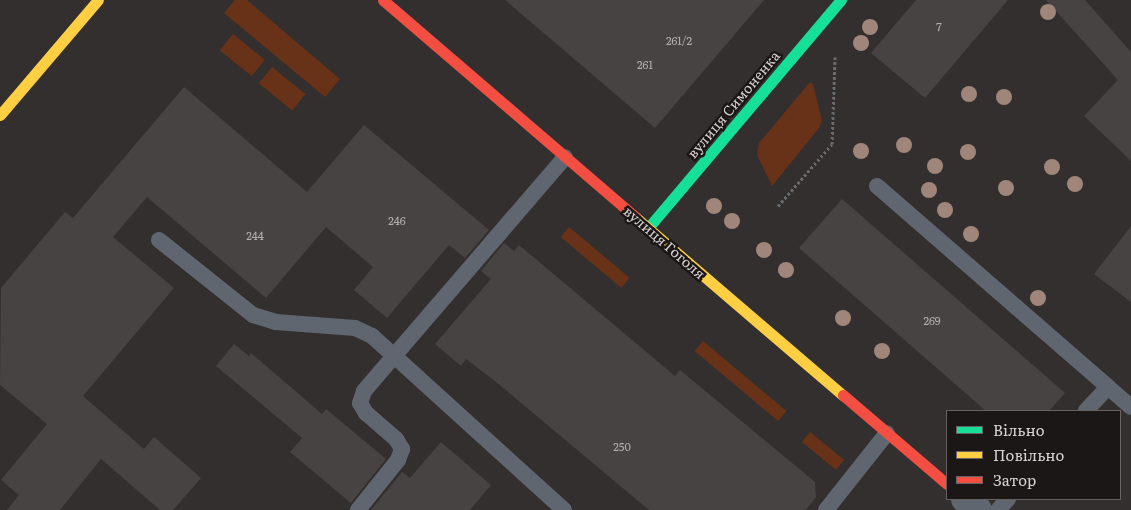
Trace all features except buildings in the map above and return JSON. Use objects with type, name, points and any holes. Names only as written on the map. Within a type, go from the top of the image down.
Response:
[{"type":"street","points":[[0,115],[98,0]]},
{"type":"street","name":"вулиця Гоголя","points":[[383,0],[946,483]]},
{"type":"street","name":"вулиця Симоненка","points":[[648,228],[841,0]]},
{"type":"street","points":[[965,500],[978,510]]},
{"type":"lane","points":[[358,510],[398,460],[402,449],[396,438],[366,413],[360,403],[364,391],[565,157]]},
{"type":"lane","points":[[877,186],[1131,406]]},
{"type":"lane","points":[[159,240],[253,315],[276,322],[355,328],[372,336],[564,510]]},
{"type":"lane","points":[[1087,410],[1108,387]]},
{"type":"lane","points":[[826,510],[888,433]]},
{"type":"lane","points":[[998,510],[1007,500]]},
{"type":"path","points":[[778,206],[832,144],[835,53]]},
{"type":"shaded area","points":[[235,0],[247,0],[340,79],[325,97],[224,13]]},
{"type":"shaded area","points":[[233,34],[265,60],[252,76],[220,50]]},
{"type":"shaded area","points":[[272,67],[305,94],[292,110],[259,83]]},
{"type":"shaded area","points":[[810,82],[813,84],[822,121],[819,128],[772,186],[757,155],[759,143]]},
{"type":"shaded area","points":[[569,227],[630,278],[621,288],[561,237]]},
{"type":"shaded area","points":[[703,341],[786,411],[778,421],[695,351]]},
{"type":"shaded area","points":[[810,432],[844,460],[836,470],[802,442]]},
{"type":"traffic: fast","points":[[648,228],[841,0]]},
{"type":"traffic: slow","points":[[0,115],[98,0]]},
{"type":"traffic: slow","points":[[635,217],[843,395]]},
{"type":"traffic: jam","points":[[383,0],[635,217]]},
{"type":"traffic: jam","points":[[843,395],[946,483]]}]
